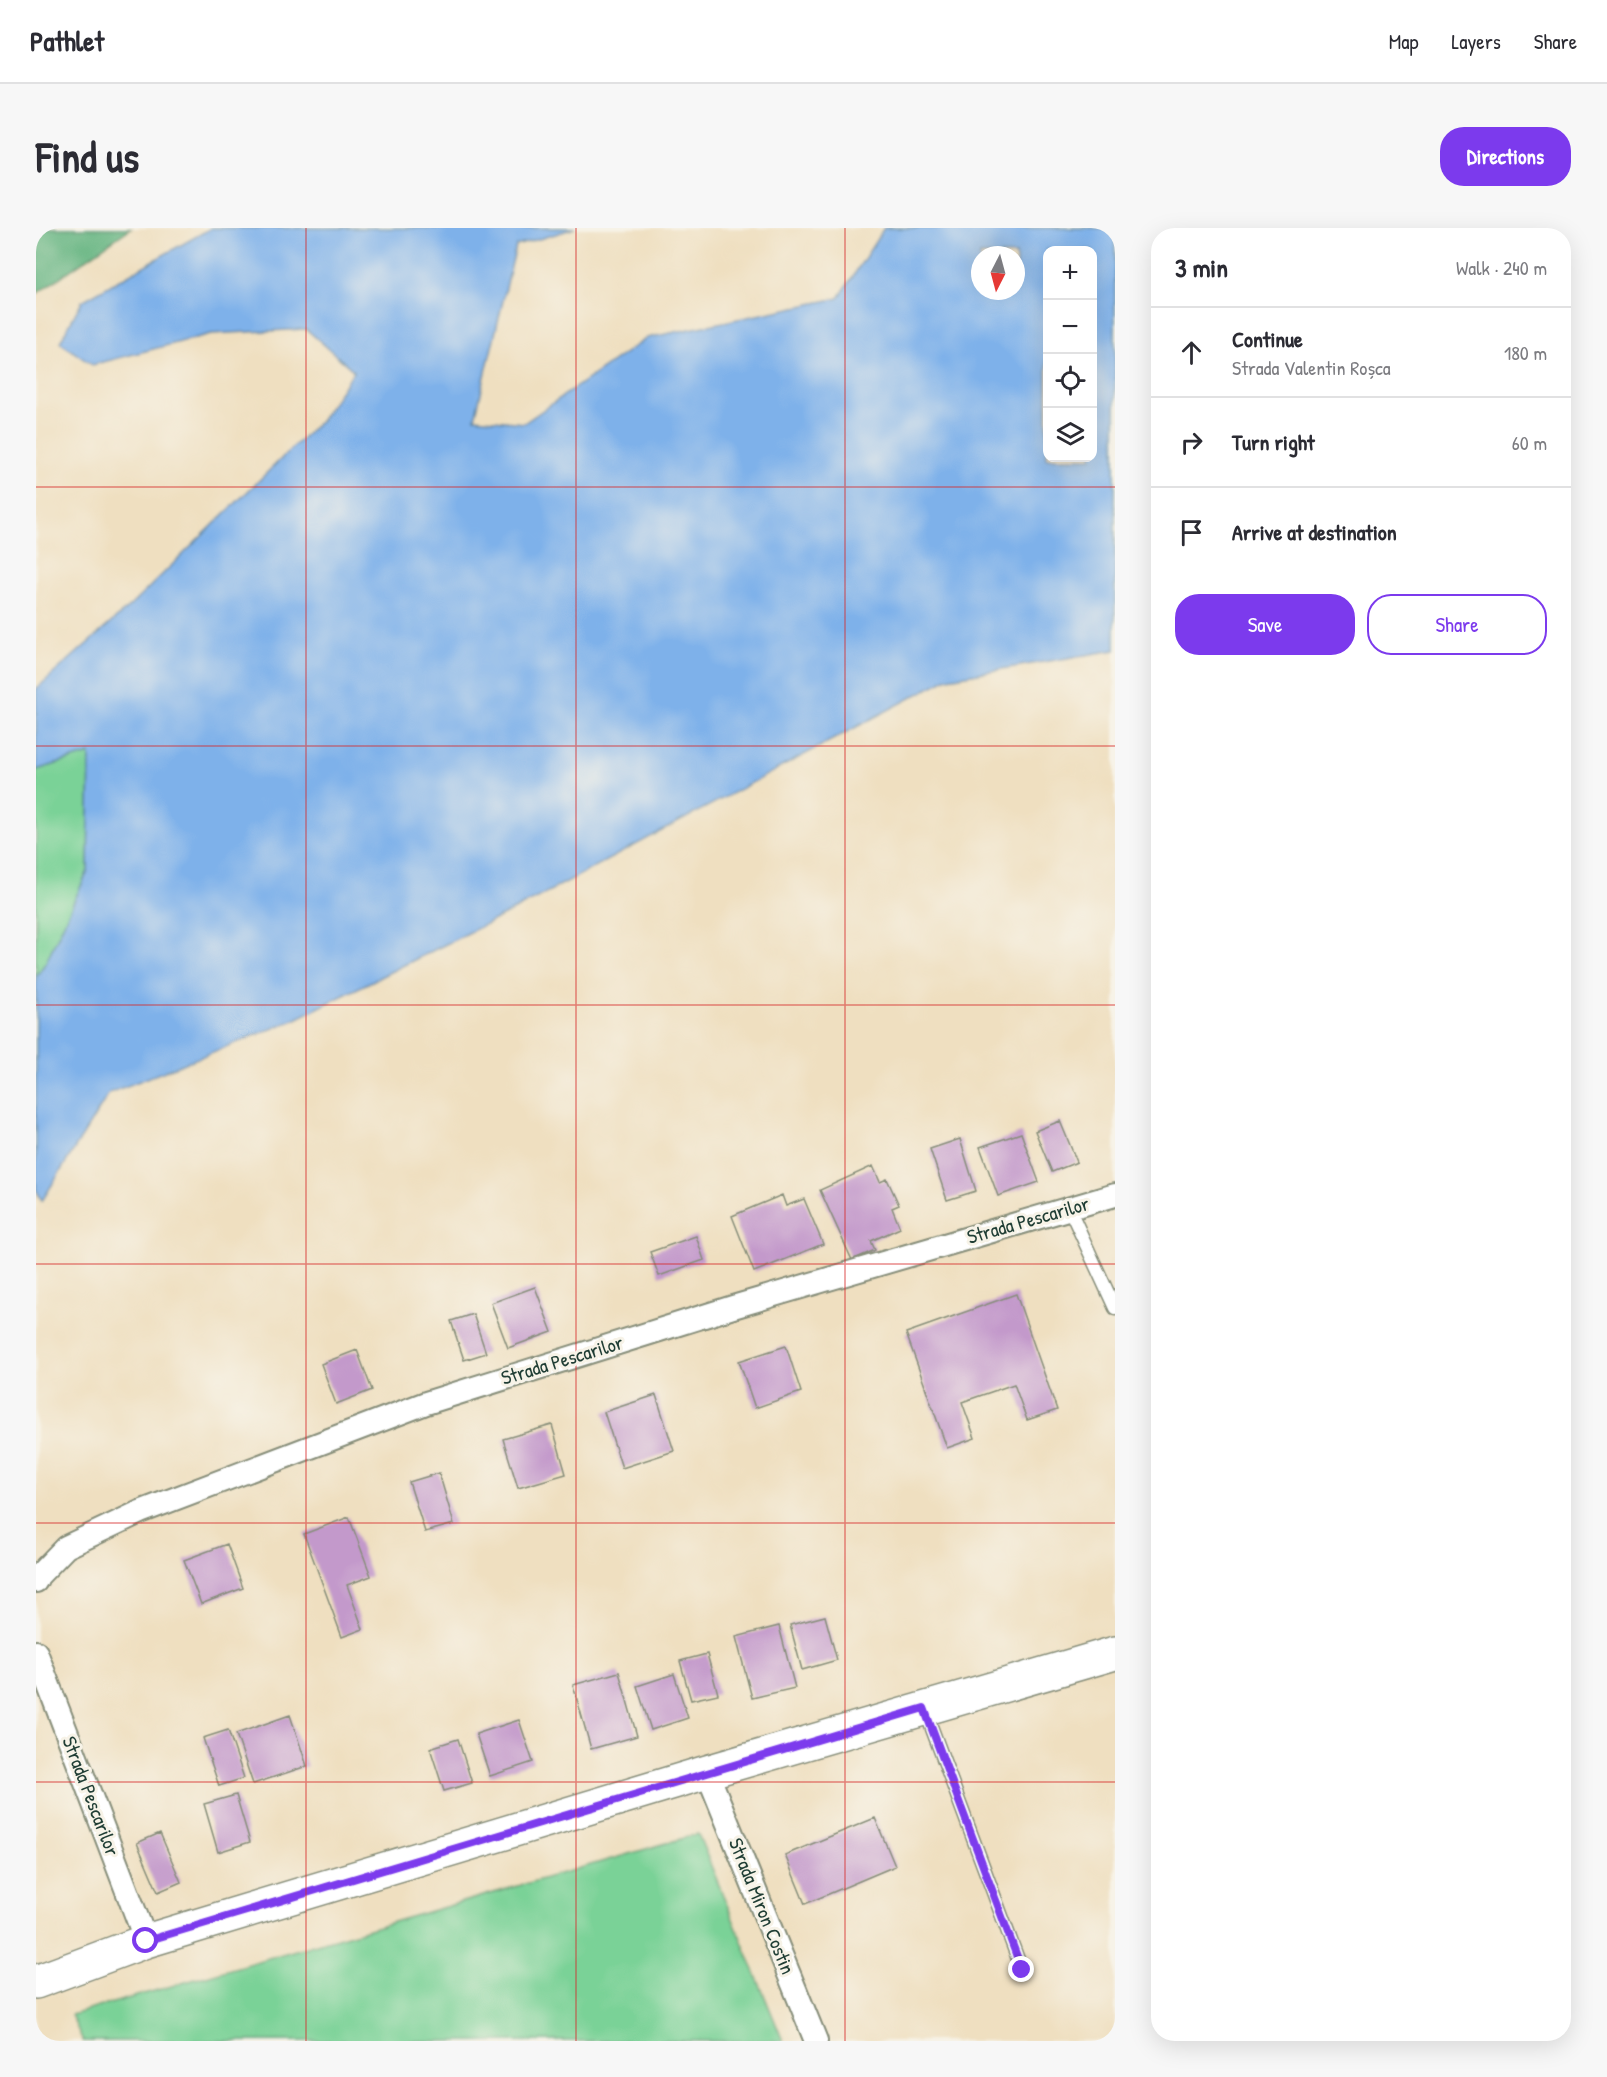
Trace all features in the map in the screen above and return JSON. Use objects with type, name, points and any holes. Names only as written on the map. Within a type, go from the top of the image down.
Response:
[{"type":"main road","points":[[36,1982],[146,1941],[707,1772],[1115,1653]]},
{"type":"street","name":"Strada Pescarilor","points":[[36,1581],[38,1576],[66,1547],[140,1512],[426,1402],[733,1307],[1115,1195]]},
{"type":"street","name":"Strada Pescarilor","points":[[36,1652],[146,1941]]},
{"type":"street","name":"Strada Miron Costin","points":[[707,1772],[816,2041]]},
{"type":"lane","points":[[1069,1208],[1115,1308]]},
{"type":"lane","points":[[924,1708],[1022,1970]]},
{"type":"green space","points":[[36,228],[131,228],[36,294]]},
{"type":"green space","points":[[90,754],[88,871],[46,962],[36,977],[36,770]]},
{"type":"green space","points":[[698,1834],[783,2041],[83,2041],[71,2015]]},
{"type":"water","points":[[211,228],[575,228],[516,246],[475,418],[524,423],[647,338],[839,298],[884,228],[1115,228],[1115,650],[948,678],[514,910],[294,1020],[109,1093],[42,1201],[36,1189],[36,977],[46,962],[88,871],[90,754],[36,770],[36,689],[131,605],[321,420],[354,371],[306,329],[211,334],[92,365],[60,342],[82,301]]},
{"type":"building","points":[[1060,1121],[1077,1162],[1052,1172],[1035,1131]]},
{"type":"building","points":[[1021,1133],[1039,1182],[998,1196],[980,1147]]},
{"type":"building","points":[[960,1139],[976,1191],[947,1200],[930,1149]]},
{"type":"building","points":[[873,1166],[880,1182],[887,1179],[899,1205],[892,1208],[900,1228],[871,1241],[875,1250],[852,1260],[820,1190]]},
{"type":"building","points":[[782,1195],[786,1206],[804,1199],[823,1244],[754,1272],[732,1216]]},
{"type":"building","points":[[696,1236],[704,1260],[659,1276],[650,1252]]},
{"type":"building","points":[[535,1287],[552,1332],[508,1348],[491,1303]]},
{"type":"building","points":[[1016,1294],[1057,1410],[1027,1420],[1014,1384],[962,1402],[975,1438],[947,1448],[906,1333]]},
{"type":"building","points":[[473,1314],[486,1353],[464,1360],[451,1321]]},
{"type":"building","points":[[786,1346],[801,1392],[755,1408],[739,1361]]},
{"type":"building","points":[[357,1350],[372,1390],[336,1404],[321,1364]]},
{"type":"building","points":[[656,1395],[674,1451],[622,1468],[604,1412]]},
{"type":"building","points":[[552,1425],[566,1474],[518,1488],[503,1439]]},
{"type":"building","points":[[439,1473],[454,1524],[425,1532],[409,1482]]},
{"type":"building","points":[[349,1517],[371,1576],[347,1585],[363,1629],[342,1637],[304,1534]]},
{"type":"building","points":[[227,1544],[243,1588],[201,1604],[184,1560]]},
{"type":"building","points":[[825,1616],[837,1660],[802,1670],[790,1625]]},
{"type":"building","points":[[779,1626],[795,1688],[752,1698],[736,1637]]},
{"type":"building","points":[[707,1654],[718,1694],[691,1700],[680,1661]]},
{"type":"building","points":[[619,1672],[637,1736],[591,1749],[573,1685]]},
{"type":"building","points":[[674,1674],[688,1718],[651,1730],[637,1686]]},
{"type":"building","points":[[290,1715],[307,1766],[253,1784],[236,1734]]},
{"type":"building","points":[[519,1720],[533,1762],[490,1776],[476,1734]]},
{"type":"building","points":[[228,1730],[244,1778],[219,1786],[203,1738]]},
{"type":"building","points":[[458,1739],[472,1783],[444,1791],[430,1748]]},
{"type":"building","points":[[236,1795],[250,1842],[218,1852],[204,1804]]},
{"type":"building","points":[[875,1818],[895,1866],[805,1904],[785,1855]]},
{"type":"building","points":[[160,1833],[181,1882],[158,1892],[137,1843]]},
{"type":"route","points":[[146,1941],[924,1708],[1022,1970]]}]
